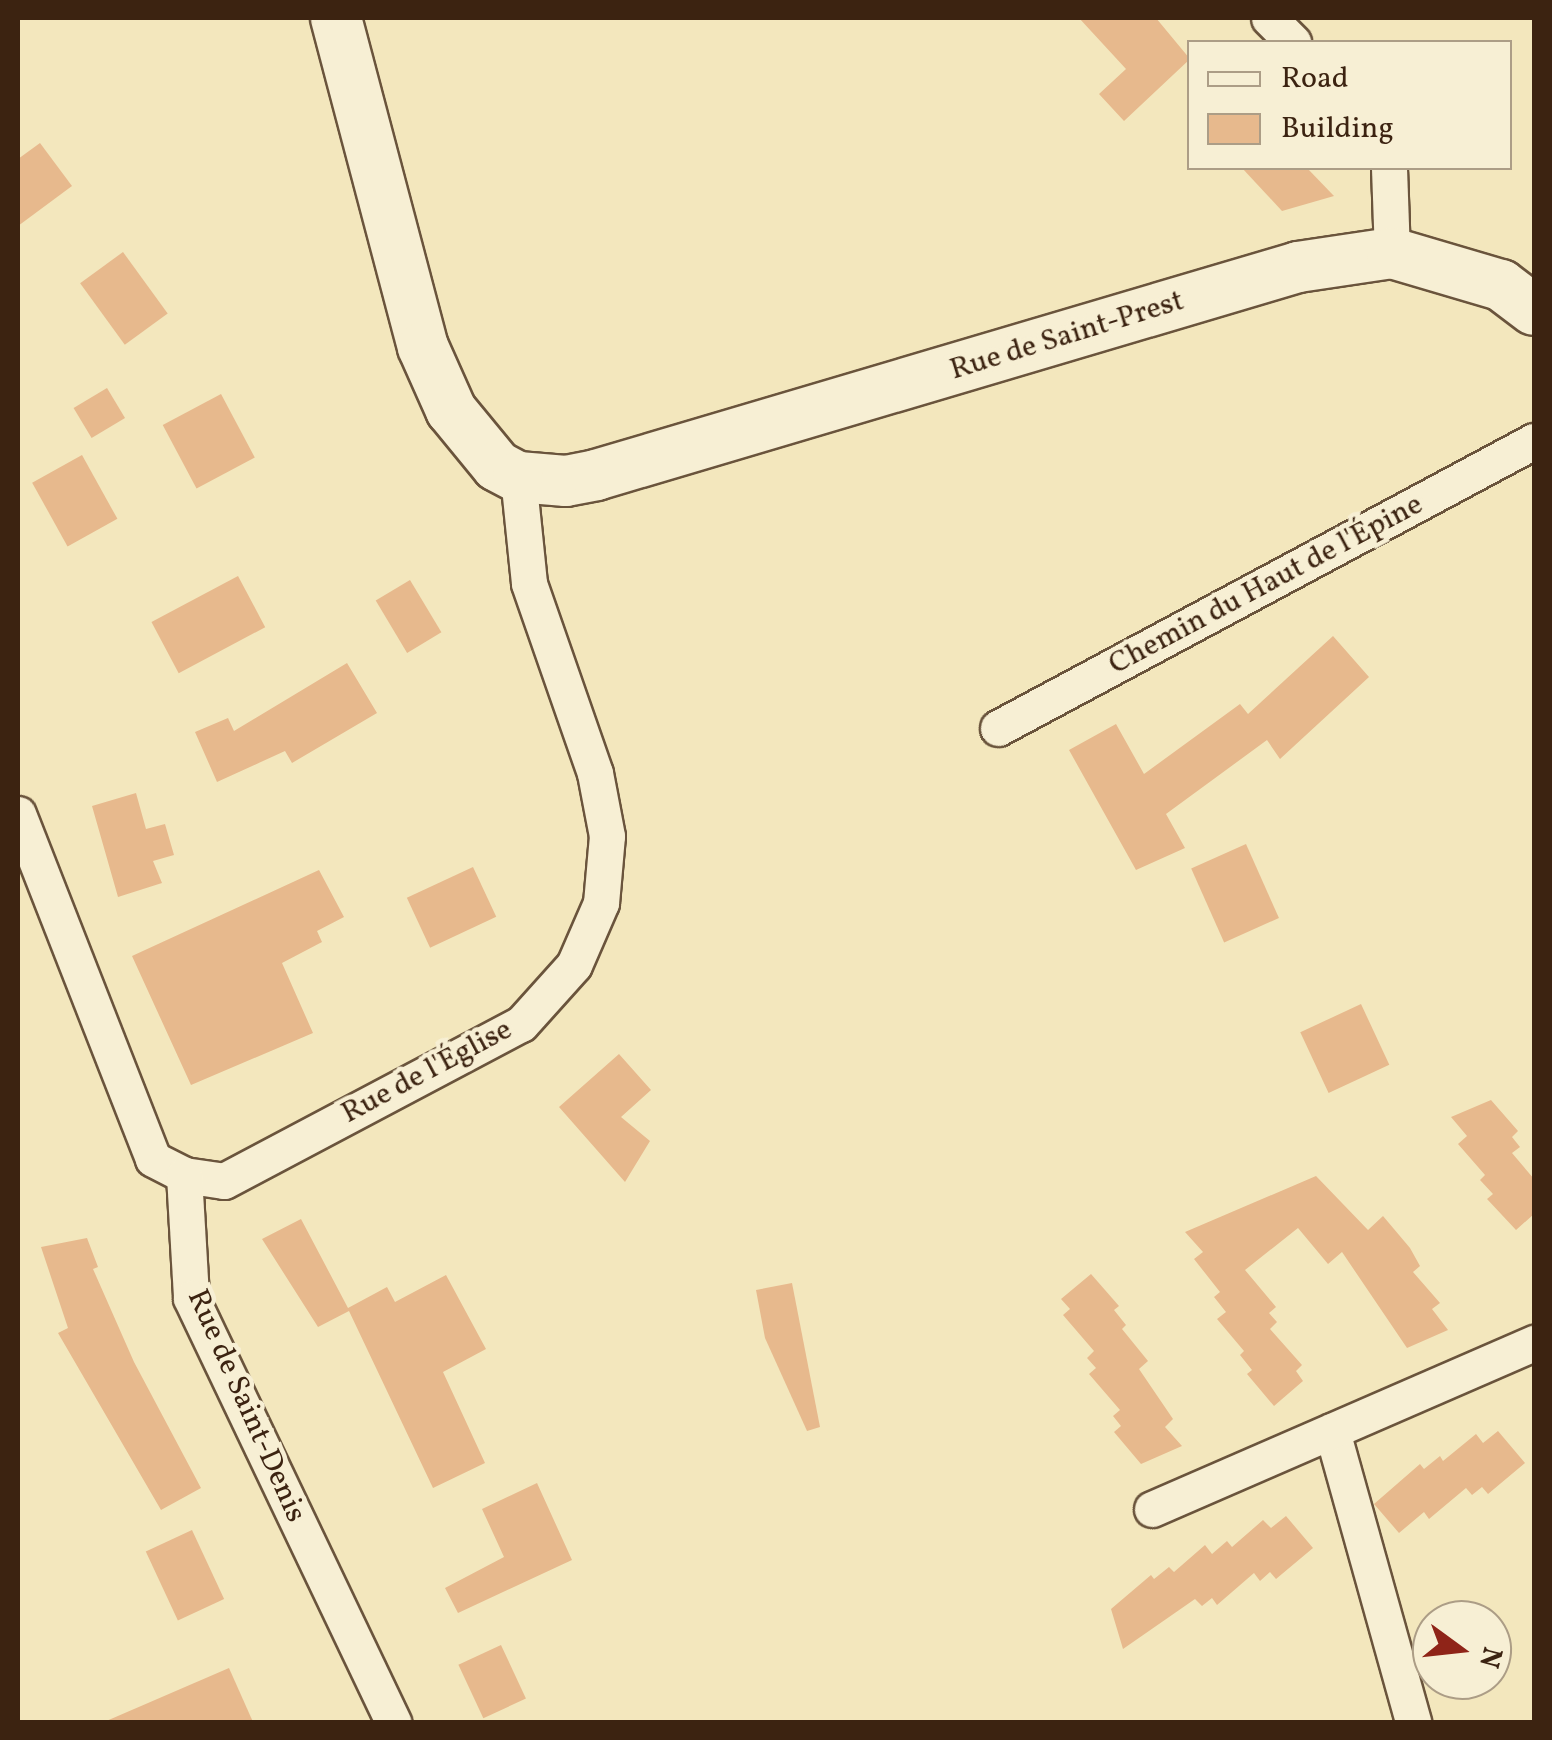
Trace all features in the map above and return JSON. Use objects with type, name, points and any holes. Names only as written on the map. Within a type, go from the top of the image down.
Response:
[{"type":"main road","points":[[336,18],[423,347],[451,410],[496,466],[518,477]]},
{"type":"main road","name":"Rue de Saint-Prest","points":[[518,477],[566,481],[596,475],[1298,267],[1392,253],[1501,284],[1534,310]]},
{"type":"street","points":[[1269,18],[1291,40]]},
{"type":"street","points":[[1388,170],[1392,253]]},
{"type":"street","name":"Chemin du Haut de l'Épine","points":[[998,728],[1534,442]]},
{"type":"street","name":"Rue de l'Église","points":[[184,1175],[224,1181],[520,1024],[574,965],[600,902],[607,836],[595,772],[529,583],[518,477]]},
{"type":"street","points":[[18,814],[152,1158],[184,1175]]},
{"type":"street","name":"Rue de Saint-Denis","points":[[184,1175],[191,1298],[392,1722]]},
{"type":"street","points":[[1152,1509],[1534,1343]]},
{"type":"street","points":[[1332,1431],[1414,1722]]},
{"type":"building","points":[[1079,18],[1156,18],[1187,55],[1187,62],[1124,121],[1099,94],[1126,69]]},
{"type":"building","points":[[40,143],[72,186],[18,226],[18,159]]},
{"type":"building","points":[[1244,170],[1309,170],[1334,196],[1282,211]]},
{"type":"building","points":[[123,252],[168,313],[125,345],[80,283]]},
{"type":"building","points":[[107,388],[125,418],[92,438],[74,408]]},
{"type":"building","points":[[221,394],[255,458],[197,489],[163,425]]},
{"type":"building","points":[[82,455],[117,519],[68,546],[32,483]]},
{"type":"building","points":[[238,576],[265,627],[179,673],[151,622]]},
{"type":"building","points":[[410,580],[441,632],[407,653],[376,601]]},
{"type":"building","points":[[1333,636],[1369,677],[1280,759],[1267,740],[1166,814],[1185,848],[1136,870],[1069,750],[1116,724],[1144,774],[1240,704],[1248,714]]},
{"type":"building","points":[[347,663],[377,713],[292,763],[285,751],[217,782],[195,732],[228,718],[234,731]]},
{"type":"building","points":[[136,793],[146,829],[165,824],[174,855],[153,861],[162,883],[118,897],[92,806]]},
{"type":"building","points":[[1246,844],[1279,918],[1224,942],[1191,868]]},
{"type":"building","points":[[473,867],[496,917],[430,948],[407,898]]},
{"type":"building","points":[[319,870],[344,917],[317,931],[322,942],[282,963],[313,1033],[191,1085],[132,956]]},
{"type":"building","points":[[1361,1004],[1389,1065],[1329,1093],[1300,1032]]},
{"type":"building","points":[[619,1054],[651,1090],[621,1117],[650,1141],[625,1182],[559,1107]]},
{"type":"building","points":[[1491,1100],[1518,1131],[1512,1137],[1520,1147],[1512,1153],[1534,1179],[1534,1214],[1516,1230],[1487,1199],[1493,1194],[1480,1180],[1485,1175],[1458,1144],[1467,1136],[1451,1117]]},
{"type":"building","points":[[1316,1176],[1368,1230],[1383,1216],[1410,1248],[1420,1266],[1413,1272],[1440,1303],[1432,1309],[1448,1330],[1407,1348],[1342,1252],[1328,1264],[1298,1228],[1245,1270],[1276,1307],[1269,1313],[1277,1322],[1270,1329],[1302,1365],[1296,1371],[1303,1381],[1274,1406],[1247,1374],[1252,1370],[1240,1355],[1244,1351],[1217,1319],[1226,1312],[1214,1297],[1220,1292],[1194,1259],[1203,1252],[1185,1232]]},
{"type":"building","points":[[301,1219],[348,1308],[387,1287],[395,1302],[446,1275],[486,1349],[443,1372],[485,1463],[433,1488],[349,1311],[318,1327],[262,1239]]},
{"type":"building","points":[[87,1238],[98,1267],[93,1269],[134,1362],[201,1488],[161,1510],[58,1333],[68,1328],[41,1247]]},
{"type":"building","points":[[1091,1274],[1119,1306],[1114,1310],[1126,1325],[1122,1329],[1148,1361],[1139,1369],[1173,1419],[1165,1427],[1182,1446],[1141,1464],[1114,1432],[1121,1426],[1113,1416],[1120,1410],[1089,1374],[1096,1368],[1087,1358],[1094,1351],[1063,1315],[1070,1309],[1061,1299]]},
{"type":"building","points":[[792,1283],[820,1427],[807,1431],[765,1338],[756,1290]]},
{"type":"building","points":[[1498,1431],[1525,1463],[1488,1494],[1482,1487],[1472,1495],[1466,1488],[1429,1519],[1424,1512],[1399,1533],[1374,1504],[1420,1464],[1424,1469],[1440,1456],[1443,1461],[1476,1434],[1483,1443]]},
{"type":"building","points":[[537,1483],[572,1560],[458,1613],[445,1588],[504,1557],[482,1509]]},
{"type":"building","points":[[1286,1516],[1313,1548],[1276,1579],[1270,1572],[1260,1581],[1254,1573],[1217,1605],[1212,1598],[1202,1606],[1195,1599],[1123,1649],[1111,1609],[1151,1575],[1154,1579],[1169,1567],[1174,1572],[1205,1545],[1212,1554],[1227,1541],[1232,1547],[1263,1520],[1271,1528]]},
{"type":"building","points":[[192,1530],[224,1599],[178,1620],[146,1552]]},
{"type":"building","points":[[501,1645],[526,1698],[483,1718],[458,1665]]},
{"type":"building","points":[[229,1668],[253,1722],[104,1722]]}]
